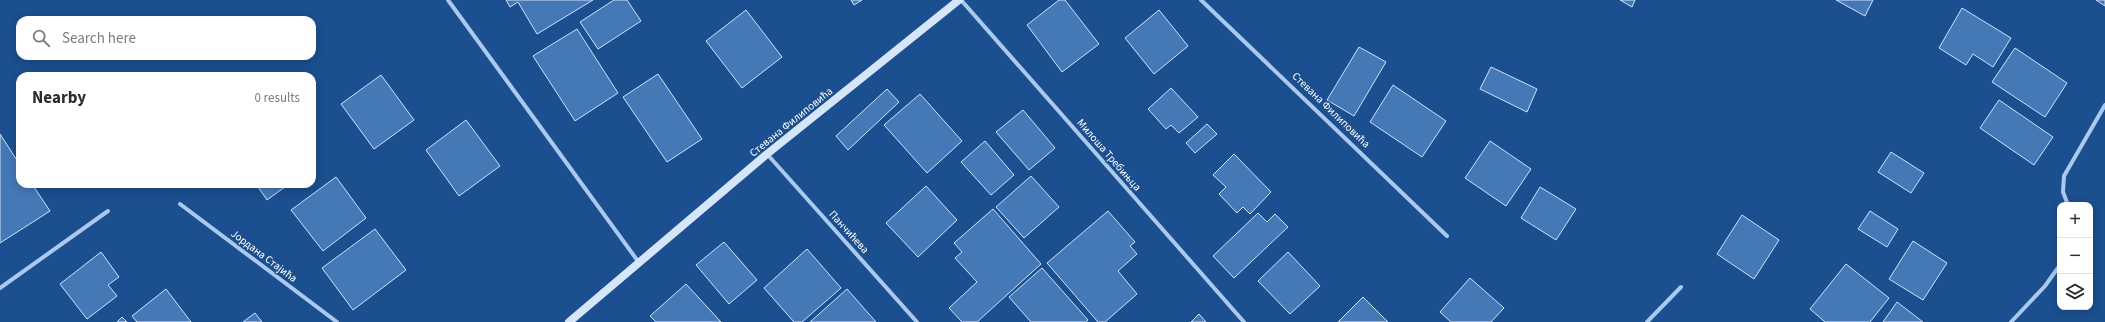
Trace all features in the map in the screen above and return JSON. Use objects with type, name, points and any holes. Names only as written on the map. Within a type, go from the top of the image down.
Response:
[{"type":"street","points":[[448,0],[640,264]]},
{"type":"street","name":"Стевана Филиповића","points":[[569,322],[640,264],[767,154],[960,0]]},
{"type":"street","name":"Милоша Требињца","points":[[960,0],[1244,322]]},
{"type":"street","name":"Стевана Филиповића","points":[[1201,0],[1446,236]]},
{"type":"street","points":[[2067,202],[2063,192],[2064,176],[2105,105]]},
{"type":"street","name":"Панчићева","points":[[767,154],[917,322]]},
{"type":"street","name":"Јордана Стајића","points":[[180,204],[337,322]]},
{"type":"street","points":[[0,288],[108,211]]},
{"type":"street","points":[[2012,322],[2049,281],[2057,269]]},
{"type":"street","points":[[1647,322],[1680,287]]},
{"type":"building","points":[[506,0],[593,0],[537,34],[518,2],[510,7]]},
{"type":"building","points":[[614,0],[627,0],[641,21],[598,49],[580,22]]},
{"type":"building","points":[[851,0],[862,0],[854,5]]},
{"type":"building","points":[[1059,0],[1065,0],[1099,44],[1062,72],[1027,25]]},
{"type":"building","points":[[1620,0],[1635,0],[1632,7]]},
{"type":"building","points":[[1836,0],[1873,0],[1865,16]]},
{"type":"building","points":[[2096,0],[2105,0],[2105,6]]},
{"type":"building","points":[[1962,8],[2011,38],[1993,67],[1973,54],[1966,65],[1939,48]]},
{"type":"building","points":[[746,10],[782,57],[742,88],[706,41]]},
{"type":"building","points":[[1159,10],[1188,46],[1154,74],[1125,38]]},
{"type":"building","points":[[577,29],[618,93],[575,121],[533,56]]},
{"type":"building","points":[[1359,47],[1386,62],[1354,116],[1327,100]]},
{"type":"building","points":[[2015,48],[2067,83],[2045,117],[1992,82]]},
{"type":"building","points":[[1491,67],[1537,89],[1527,112],[1480,89]]},
{"type":"building","points":[[658,74],[702,139],[667,162],[623,97]]},
{"type":"building","points":[[381,75],[414,120],[374,149],[341,104]]},
{"type":"building","points":[[1393,85],[1446,121],[1422,157],[1370,122]]},
{"type":"building","points":[[1171,88],[1198,117],[1179,133],[1171,125],[1166,129],[1148,109]]},
{"type":"building","points":[[887,89],[899,102],[848,150],[836,136]]},
{"type":"building","points":[[920,94],[962,141],[927,173],[884,125]]},
{"type":"building","points":[[1999,100],[2053,137],[2034,165],[1980,128]]},
{"type":"building","points":[[1023,110],[1055,148],[1029,170],[996,132]]},
{"type":"building","points":[[466,120],[500,166],[459,196],[426,150]]},
{"type":"building","points":[[1207,124],[1217,134],[1195,153],[1186,143]]},
{"type":"building","points":[[0,134],[16,159],[16,188],[35,188],[50,211],[0,243]]},
{"type":"building","points":[[985,141],[1014,175],[991,195],[961,162]]},
{"type":"building","points":[[1490,141],[1531,169],[1506,206],[1465,178]]},
{"type":"building","points":[[1891,152],[1924,173],[1911,193],[1878,172]]},
{"type":"building","points":[[1234,154],[1271,192],[1250,214],[1243,207],[1237,213],[1219,194],[1226,187],[1213,175]]},
{"type":"building","points":[[1031,176],[1059,207],[1024,238],[996,207]]},
{"type":"building","points":[[336,177],[366,218],[323,251],[291,210]]},
{"type":"building","points":[[926,186],[957,220],[918,257],[886,223]]},
{"type":"building","points":[[1540,187],[1576,209],[1556,240],[1521,218]]},
{"type":"building","points":[[259,188],[284,188],[267,200]]},
{"type":"building","points":[[993,209],[1041,264],[977,322],[962,322],[949,308],[977,282],[955,258],[962,252],[954,243]]},
{"type":"building","points":[[1108,211],[1135,242],[1130,246],[1137,254],[1118,271],[1137,294],[1105,322],[1098,322],[1047,263]]},
{"type":"building","points":[[1870,211],[1898,229],[1887,247],[1858,229]]},
{"type":"building","points":[[1258,213],[1267,222],[1275,214],[1288,227],[1234,278],[1213,256]]},
{"type":"building","points":[[1742,215],[1779,240],[1754,279],[1717,254]]},
{"type":"building","points":[[375,229],[406,270],[353,310],[322,268]]},
{"type":"building","points":[[1913,241],[1947,263],[1923,300],[1889,279]]},
{"type":"building","points":[[724,242],[757,280],[729,304],[696,265]]},
{"type":"building","points":[[807,249],[841,288],[802,322],[794,322],[764,288]]},
{"type":"building","points":[[101,252],[119,277],[108,285],[117,296],[87,319],[60,284]]},
{"type":"building","points":[[1288,252],[1320,286],[1290,314],[1258,281]]},
{"type":"building","points":[[1846,264],[1889,298],[1870,322],[1825,322],[1810,309]]},
{"type":"building","points":[[1042,268],[1088,320],[1086,322],[1031,322],[1009,297]]},
{"type":"building","points":[[1470,278],[1504,308],[1491,322],[1451,322],[1440,312]]},
{"type":"building","points":[[686,284],[721,322],[656,322],[650,316]]},
{"type":"building","points":[[166,289],[191,322],[137,322],[132,316]]},
{"type":"building","points":[[847,289],[876,322],[810,322]]},
{"type":"building","points":[[1363,297],[1388,322],[1338,322]]},
{"type":"building","points":[[1897,302],[1923,322],[1883,322]]},
{"type":"building","points":[[255,313],[262,322],[243,322]]},
{"type":"building","points":[[1199,314],[1206,322],[1191,322]]},
{"type":"building","points":[[122,317],[127,322],[117,322]]}]
